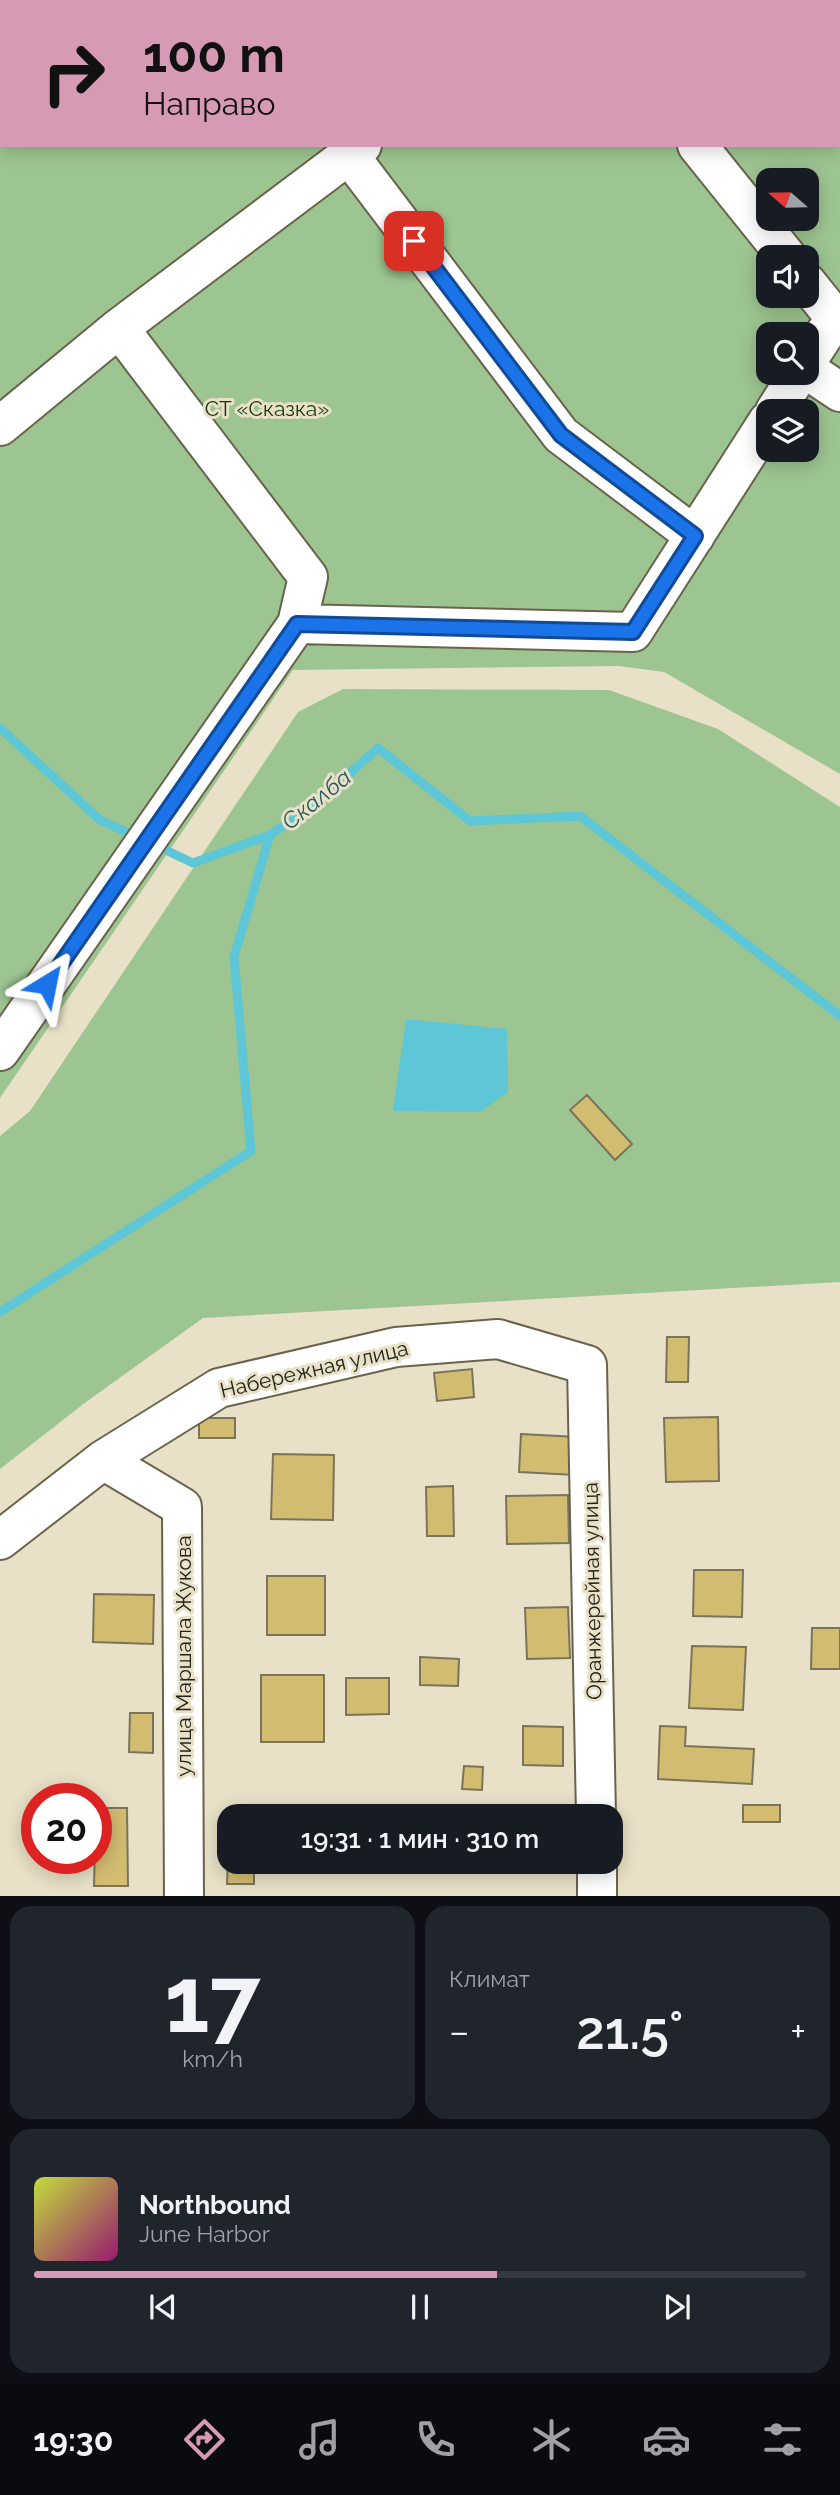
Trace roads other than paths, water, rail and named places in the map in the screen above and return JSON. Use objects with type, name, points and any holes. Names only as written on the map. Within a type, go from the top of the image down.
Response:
[{"type":"street","points":[[699,147],[777,245]]},
{"type":"street","points":[[0,426],[119,328],[355,150],[561,435],[695,536]]},
{"type":"street","points":[[819,297],[835,318],[819,343]]},
{"type":"street","points":[[0,1051],[297,624],[308,577],[119,328]]},
{"type":"street","points":[[819,378],[840,392]]},
{"type":"street","points":[[297,624],[633,632],[756,440]]},
{"type":"street","name":"Набережная улица","points":[[0,1540],[103,1460],[219,1388],[396,1347],[498,1339],[587,1366]]},
{"type":"street","name":"Оранжерейная улица","points":[[587,1366],[596,1804]]},
{"type":"street","name":"улица Маршала Жукова","points":[[103,1460],[182,1507],[184,1896]]},
{"type":"street","points":[[597,1874],[597,1896]]},
{"type":"water","points":[[406,1019],[507,1029],[508,1092],[480,1112],[393,1111]]},
{"type":"waterway","points":[[0,728],[100,820],[137,837]]},
{"type":"waterway","name":"Скалба","points":[[0,1312],[251,1151],[234,957],[270,835],[322,798],[378,748],[470,821],[580,816],[840,1016]]},
{"type":"waterway","points":[[153,844],[193,863],[270,835]]},
{"type":"park label","name":"СТ «Сказка»","points":[[267,408]]}]
